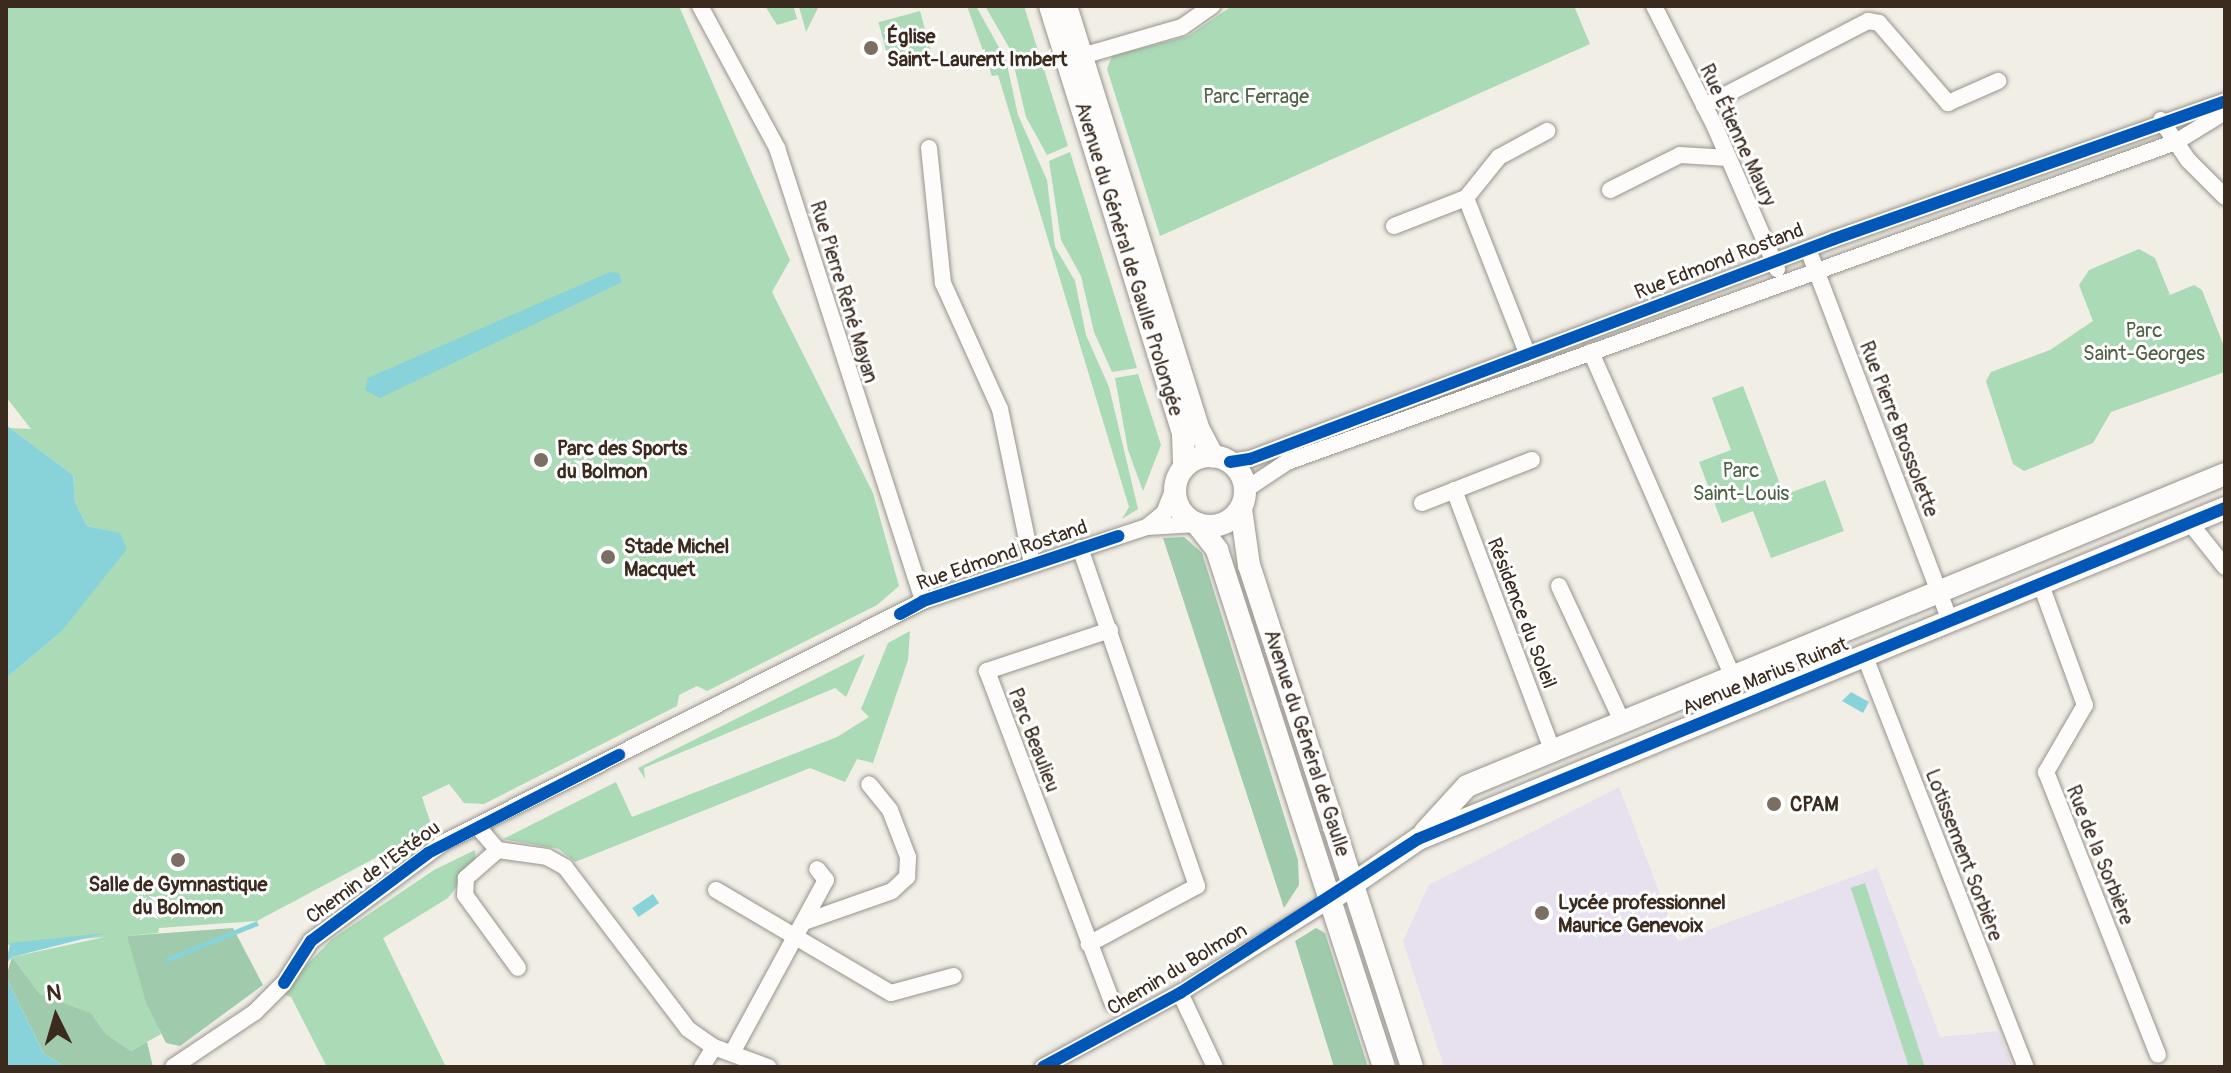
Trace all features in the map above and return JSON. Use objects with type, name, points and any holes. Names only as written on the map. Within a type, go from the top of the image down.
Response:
[{"type":"street","name":"Rue Pierre Réné Mayan","points":[[700,6],[777,148],[923,601]]},
{"type":"street","name":"Avenue du Général de Gaulle Prolongée","points":[[1050,6],[1183,434],[1184,466]]},
{"type":"street","name":"Avenue du Général de Gaulle Prolongée","points":[[1066,6],[1199,430],[1222,459]]},
{"type":"street","points":[[1082,56],[1182,27],[1212,6]]},
{"type":"street","name":"Rue Étienne Maury","points":[[1654,6],[1704,106],[1783,283]]},
{"type":"street","points":[[1704,106],[1868,21],[1879,23],[1948,103],[1998,81]]},
{"type":"street","name":"Rue Edmond Rostand","points":[[1222,459],[1250,459],[1808,249],[2161,120],[2225,101]]},
{"type":"street","name":"Rue Edmond Rostand","points":[[1243,499],[1287,462],[2176,142],[2225,112]]},
{"type":"street","points":[[2161,120],[2176,142],[2225,197]]},
{"type":"street","points":[[1394,226],[1466,198],[1499,157],[1547,131]]},
{"type":"street","points":[[929,148],[943,283],[1000,409],[1032,564]]},
{"type":"street","points":[[1610,190],[1680,155],[1728,158]]},
{"type":"street","points":[[1466,198],[1527,353]]},
{"type":"street","name":"Rue Pierre Brossolette","points":[[1808,249],[1951,623]]},
{"type":"street","points":[[1591,352],[1732,675]]},
{"type":"street","points":[[1147,527],[1164,513],[1174,488],[1184,466],[1222,459],[1243,499],[1226,523],[1197,524],[1181,512],[1174,488]]},
{"type":"street","points":[[1422,503],[1532,460]]},
{"type":"street","name":"Avenue Marius Ruinat","points":[[1418,839],[1467,786],[2225,474]]},
{"type":"street","name":"Résidence du Soleil","points":[[1454,490],[1552,750]]},
{"type":"street","name":"Avenue du Général de Gaulle","points":[[1243,499],[1246,556],[1412,1067]]},
{"type":"street","name":"Avenue Marius Ruinat","points":[[1330,900],[1418,839],[1951,623],[2225,508]]},
{"type":"street","points":[[2190,523],[2225,567]]},
{"type":"street","name":"Rue Edmond Rostand","points":[[459,835],[923,601],[1147,527],[1197,524]]},
{"type":"street","name":"Avenue du Général de Gaulle","points":[[1197,524],[1217,550],[1384,1067]]},
{"type":"street","points":[[1080,548],[1197,886],[1089,944]]},
{"type":"street","name":"Rue de la Sorbière","points":[[2041,585],[2085,705],[2046,772],[2158,1055]]},
{"type":"street","points":[[1559,586],[1622,721]]},
{"type":"street","name":"Parc Beaulieu","points":[[1110,630],[987,671],[1113,1004]]},
{"type":"street","name":"Lotissement Sorbière","points":[[1865,657],[2026,1067]]},
{"type":"street","points":[[807,921],[892,891],[907,877],[908,857],[890,810],[869,784]]},
{"type":"street","points":[[477,826],[485,841],[498,850],[547,857],[565,867],[675,1014],[714,1047],[768,1067]]},
{"type":"street","name":"Chemin de l'Estéou","points":[[173,1067],[255,1012],[284,983],[311,941],[459,835]]},
{"type":"street","points":[[498,850],[466,878],[465,895],[518,968]]},
{"type":"street","points":[[732,1053],[799,939],[826,880],[817,869]]},
{"type":"street","points":[[716,890],[891,993],[954,976]]},
{"type":"street","name":"Chemin du Bolmon","points":[[1043,1067],[1180,993],[1330,900]]},
{"type":"street","points":[[1180,993],[1215,1067]]},
{"type":"street","points":[[702,1067],[714,1047]]},
{"type":"shaded area","name":"Lycée professionnel Maurice Genevoix","points":[[1619,787],[1678,941],[1877,868],[1940,1037],[1998,1031],[2013,1067],[1444,1067],[1403,941],[1429,885]]},
{"type":"green space","name":"Parc des Sports du Bolmon","points":[[6,6],[679,6],[790,260],[772,292],[873,493],[899,586],[877,605],[707,691],[697,686],[679,695],[677,706],[484,804],[464,803],[449,784],[422,797],[430,821],[424,832],[257,921],[159,928],[158,933],[127,936],[161,1034],[131,1051],[106,1034],[91,1013],[40,994],[12,957],[105,937],[6,945],[6,678],[60,633],[109,531],[87,526],[75,502],[73,475],[10,428],[31,429],[6,397]]},
{"type":"green space","points":[[765,6],[794,8],[797,19],[777,25]]},
{"type":"green space","points":[[967,6],[976,6],[1006,60],[1018,115],[1047,180],[1055,247],[1075,281],[1086,335],[1109,387],[1138,509],[1122,519],[1129,507],[998,75],[992,76]]},
{"type":"green space","points":[[985,6],[1024,6],[1068,146],[1047,155],[1026,117],[1010,49]]},
{"type":"green space","name":"Parc Ferrage","points":[[1232,6],[1574,6],[1590,44],[1160,236],[1107,69],[1112,56],[1188,36]]},
{"type":"green space","points":[[799,7],[818,8],[806,32],[802,17]]},
{"type":"green space","points":[[920,11],[931,52],[889,63],[878,22]]},
{"type":"green space","points":[[1070,152],[1137,368],[1112,372],[1094,332],[1081,276],[1061,240],[1049,161]]},
{"type":"green space","name":"Parc Saint-Georges","points":[[2139,249],[2155,258],[2170,295],[2194,285],[2202,290],[2225,349],[2225,372],[2111,412],[2093,443],[2024,471],[2013,464],[1986,381],[1991,372],[2050,350],[2093,321],[2079,285],[2089,270]]},
{"type":"green space","points":[[1138,374],[1161,445],[1143,491],[1128,450],[1115,378]]},
{"type":"green space","name":"Parc Saint-Louis","points":[[1743,386],[1784,495],[1825,480],[1844,531],[1771,558],[1753,511],[1722,523],[1699,462],[1731,450],[1712,398]]},
{"type":"green space","points":[[1184,537],[1202,553],[1298,860],[1299,885],[1284,908],[1163,538]]},
{"type":"green space","points":[[910,631],[908,660],[873,763],[857,759],[845,782],[810,768],[575,862],[559,849],[503,839],[616,782],[632,817],[837,737],[869,717],[861,709],[888,643]]},
{"type":"green space","points":[[865,654],[846,697],[835,688],[644,768],[645,779],[638,768]]},
{"type":"green space","points":[[475,850],[476,861],[448,898],[383,938],[446,1067],[327,1067],[291,997],[283,994],[290,982],[332,939],[434,870]]},
{"type":"green space","points":[[1865,883],[1925,1067],[1909,1067],[1851,888]]},
{"type":"green space","points":[[233,928],[263,985],[180,1046],[166,1043],[146,1002],[127,936]]},
{"type":"green space","points":[[1316,928],[1325,933],[1368,1067],[1334,1067],[1295,941]]},
{"type":"green space","points":[[12,957],[40,994],[91,1013],[106,1034],[131,1051],[147,1042],[153,1067],[66,1067],[44,1054],[6,977]]},
{"type":"water","points":[[610,272],[619,273],[622,282],[380,398],[365,390],[368,378]]},
{"type":"water","points":[[6,425],[73,475],[75,502],[87,526],[120,533],[127,549],[60,633],[6,678]]},
{"type":"water","points":[[1851,692],[1869,702],[1863,713],[1842,701]]},
{"type":"water","points":[[653,894],[659,903],[638,917],[632,908]]},
{"type":"water","points":[[257,921],[259,926],[167,963],[165,958]]},
{"type":"water","points":[[106,933],[12,957],[6,964],[10,943]]},
{"type":"water","points":[[6,977],[44,1054],[66,1067],[6,1067]]},
{"type":"cycle path","points":[[1230,462],[1250,459],[1834,239],[2225,101]]},
{"type":"cycle path","points":[[1043,1067],[1180,993],[1418,839],[2225,508]]},
{"type":"cycle path","points":[[900,614],[923,601],[1118,536]]},
{"type":"cycle path","points":[[284,983],[311,941],[428,853],[619,755]]},
{"type":"place","name":"Église Saint-Laurent Imbert","points":[[871,48]]},
{"type":"place","name":"Parc des Sports du Bolmon","points":[[541,460]]},
{"type":"place","name":"Stade Michel Macquet","points":[[608,557]]},
{"type":"place","name":"CPAM","points":[[1774,804]]},
{"type":"place","name":"Salle de Gymnastique du Bolmon","points":[[178,860]]},
{"type":"place","name":"Lycée professionnel Maurice Genevoix","points":[[1542,913]]}]
